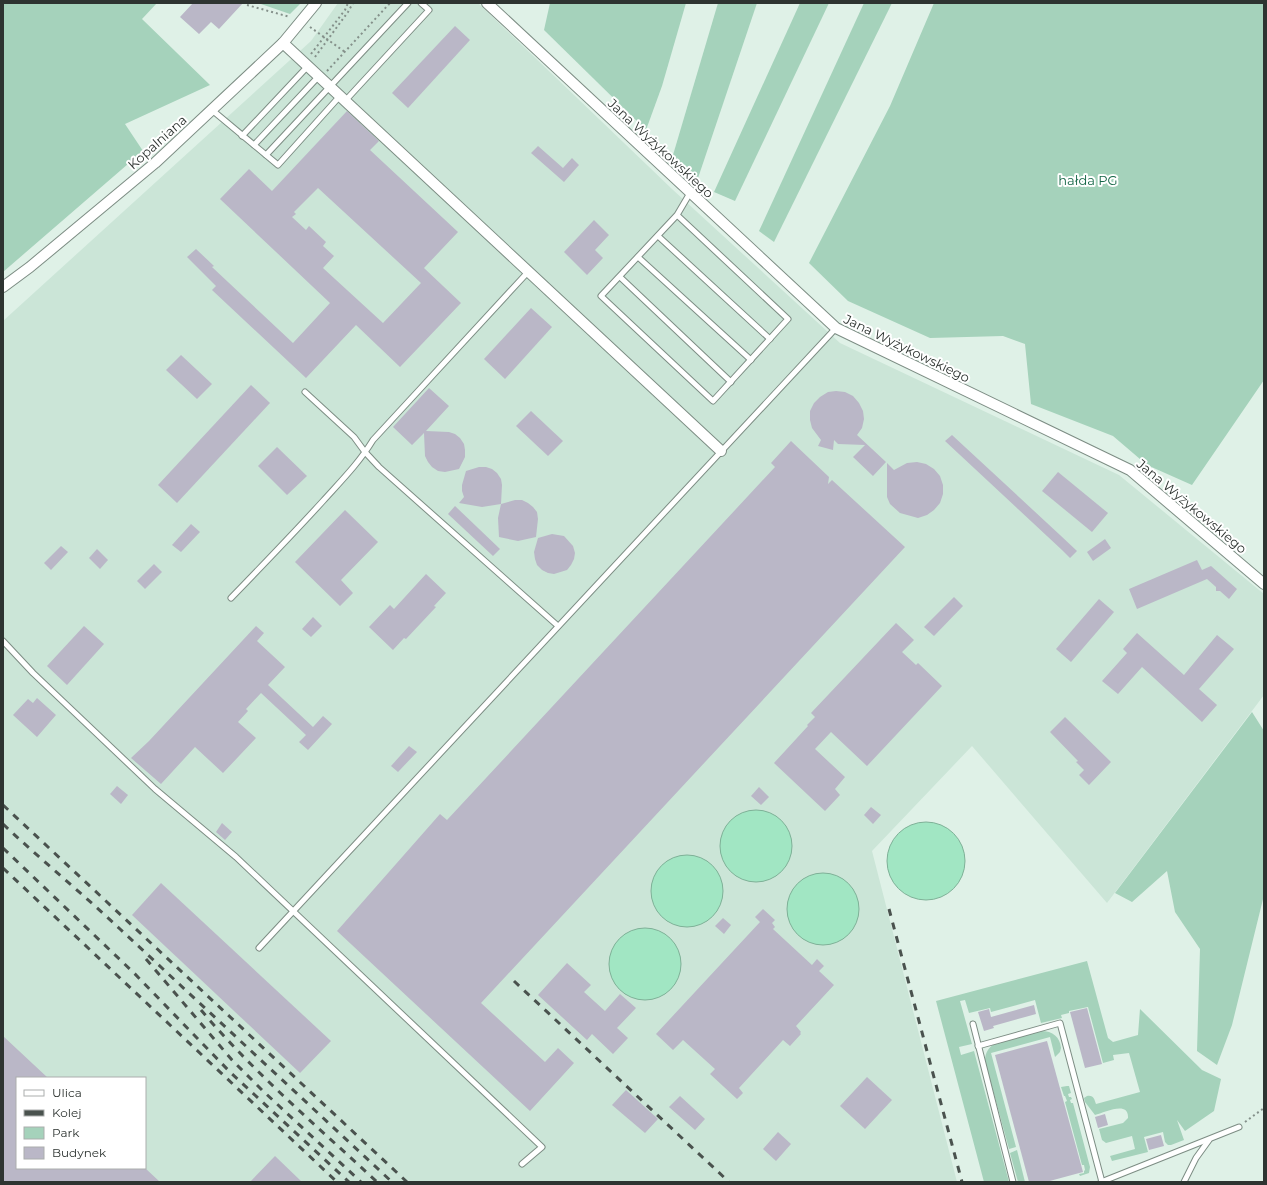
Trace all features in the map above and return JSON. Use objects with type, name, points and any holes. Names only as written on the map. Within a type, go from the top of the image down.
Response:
[{"type":"street","name":"Kopalniana","points":[[3,287],[30,267],[155,163],[283,43],[316,3]]},
{"type":"street","name":"Jana Wyżykowskiego","points":[[487,3],[836,328],[1130,470],[1264,584]]},
{"type":"street","points":[[283,43],[306,65],[322,75],[330,87],[342,99],[721,450]]},
{"type":"lane","points":[[266,155],[408,3]]},
{"type":"lane","points":[[212,110],[278,165],[429,10],[421,3]]},
{"type":"lane","points":[[242,136],[306,65]]},
{"type":"lane","points":[[254,145],[322,75]]},
{"type":"lane","points":[[677,215],[788,319],[713,401],[601,296],[677,215],[690,193]]},
{"type":"lane","points":[[658,236],[770,339]]},
{"type":"lane","points":[[638,257],[751,360]]},
{"type":"lane","points":[[231,598],[297,530],[353,469],[373,440],[528,272]]},
{"type":"lane","points":[[620,277],[731,382]]},
{"type":"lane","points":[[259,948],[836,328]]},
{"type":"lane","points":[[305,392],[354,437],[365,452],[385,472],[558,626]]},
{"type":"lane","points":[[3,641],[33,673],[150,784],[236,857],[542,1147],[522,1164]]},
{"type":"lane","points":[[978,1046],[1060,1023],[1101,1182],[1239,1127]]},
{"type":"lane","points":[[973,1024],[1013,1182]]},
{"type":"lane","points":[[1184,1182],[1196,1158],[1210,1139]]},
{"type":"path","points":[[306,65],[345,10],[348,3]]},
{"type":"path","points":[[306,65],[353,3]]},
{"type":"path","points":[[322,75],[390,3]]},
{"type":"path","points":[[1239,1127],[1264,1108]]},
{"type":"shaded area","points":[[338,3],[478,3],[672,189],[840,343],[1119,475],[1264,594],[1264,695],[1107,903],[972,746],[872,851],[957,1182],[3,1182],[3,321],[311,41]]},
{"type":"shaded area","points":[[756,810],[776,816],[786,826],[792,846],[786,866],[776,876],[756,882],[736,876],[726,866],[720,846],[726,826],[736,816]]},
{"type":"shaded area","points":[[926,822],[941,825],[954,833],[962,846],[965,861],[962,876],[954,889],[941,897],[926,900],[911,897],[898,889],[890,876],[887,861],[890,846],[898,833],[911,825]]},
{"type":"shaded area","points":[[687,855],[707,861],[717,871],[723,891],[717,911],[707,921],[687,927],[667,921],[657,911],[651,891],[657,871],[667,861]]},
{"type":"shaded area","points":[[823,873],[843,879],[853,889],[859,909],[853,929],[843,939],[823,945],[803,939],[793,929],[787,909],[793,889],[803,879]]},
{"type":"shaded area","points":[[645,928],[665,934],[675,944],[681,964],[675,984],[665,994],[645,1000],[625,994],[615,984],[609,964],[615,944],[625,934]]},
{"type":"green space","points":[[3,3],[157,3],[142,19],[210,85],[125,124],[143,151],[3,272]]},
{"type":"green space","points":[[258,3],[301,3],[290,14]]},
{"type":"green space","points":[[550,3],[686,3],[662,86],[646,130],[544,30]]},
{"type":"green space","points":[[718,3],[757,3],[697,181],[673,155]]},
{"type":"green space","points":[[800,3],[829,3],[735,201],[714,192]]},
{"type":"green space","points":[[864,3],[892,3],[774,242],[759,231]]},
{"type":"green space","name":"hałda PG","points":[[934,3],[1264,3],[1264,380],[1192,485],[1147,465],[1113,436],[1031,404],[1025,344],[1003,336],[930,338],[848,301],[809,263],[890,106]]},
{"type":"green space","points":[[1252,712],[1264,731],[1264,895],[1232,1025],[1217,1065],[1197,1051],[1200,949],[1175,912],[1167,871],[1132,902],[1115,893]]},
{"type":"green space","points":[[1087,961],[1108,1038],[1113,1042],[1138,1035],[1140,1009],[1202,1070],[1221,1079],[1214,1111],[1185,1131],[1177,1120],[1184,1140],[1168,1145],[1165,1142],[1163,1132],[1144,1137],[1148,1152],[1112,1161],[1110,1156],[1135,1149],[1132,1136],[1106,1143],[1102,1140],[1099,1129],[1123,1123],[1128,1118],[1127,1113],[1125,1110],[1115,1109],[1095,1115],[1085,1102],[1084,1098],[1087,1096],[1092,1097],[1096,1104],[1140,1092],[1129,1053],[1113,1055],[1114,1060],[1103,1063],[1088,1007],[1069,1011],[1069,1013],[1061,1015],[1062,1018],[1041,1023],[1035,1000],[991,1012],[990,1008],[969,1013],[965,1000],[960,1001],[972,1044],[959,1047],[961,1055],[974,1051],[1009,1182],[984,1182],[936,1001]]},
{"type":"green space","points":[[1041,1031],[1052,1033],[1059,1041],[1061,1048],[1060,1052],[1055,1057],[1050,1037],[991,1053],[1016,1147],[1009,1149],[985,1061],[986,1054],[989,1048],[997,1043]]},
{"type":"green space","points":[[1069,1086],[1071,1093],[1068,1094],[1072,1099],[1070,1100],[1071,1103],[1073,1103],[1090,1167],[1089,1173],[1080,1176],[1079,1174],[1084,1173],[1084,1165],[1082,1165],[1065,1102],[1067,1101],[1061,1087]]},
{"type":"green space","points":[[1017,1150],[1025,1182],[1018,1182],[1010,1153]]},
{"type":"building","points":[[193,3],[243,3],[219,29],[211,22],[199,34],[180,17]]},
{"type":"building","points":[[455,26],[470,40],[408,108],[392,93]]},
{"type":"building","points":[[347,111],[379,141],[370,150],[458,232],[424,268],[461,303],[400,367],[356,325],[306,378],[212,290],[216,286],[187,257],[196,249],[214,266],[212,267],[293,343],[330,303],[220,199],[249,169],[272,191]],"holes":[[[318,188],[421,283],[383,323],[323,268],[334,256],[323,246],[326,242],[309,226],[306,230],[292,217],[296,214],[294,212]]]},
{"type":"building","points":[[538,146],[563,168],[572,158],[579,165],[564,182],[531,153]]},
{"type":"building","points":[[594,220],[609,235],[595,250],[603,258],[587,275],[564,252]]},
{"type":"building","points":[[531,308],[552,327],[505,379],[484,359]]},
{"type":"building","points":[[181,355],[212,384],[197,399],[166,370]]},
{"type":"building","points":[[251,385],[270,403],[177,503],[158,485]]},
{"type":"building","points":[[429,388],[449,406],[426,431],[449,432],[460,438],[464,444],[465,457],[459,469],[445,472],[438,471],[432,467],[425,456],[424,433],[412,445],[393,427]]},
{"type":"building","points":[[828,392],[845,392],[853,396],[859,403],[863,411],[864,419],[862,428],[857,435],[886,462],[873,476],[853,457],[865,445],[838,444],[834,440],[833,450],[818,446],[821,440],[812,428],[810,411],[814,403],[820,397]]},
{"type":"building","points":[[531,411],[563,441],[548,456],[516,426]]},
{"type":"building","points":[[952,435],[1077,551],[1070,558],[945,441]]},
{"type":"building","points":[[791,441],[829,477],[828,484],[832,480],[905,547],[481,1003],[545,1062],[558,1048],[574,1063],[530,1111],[337,931],[440,814],[447,820],[775,467],[771,463]]},
{"type":"building","points":[[277,447],[307,476],[287,495],[258,466]]},
{"type":"building","points":[[917,462],[926,464],[934,469],[940,476],[943,485],[943,494],[940,503],[927,515],[918,518],[900,513],[890,504],[887,497],[887,463],[894,470],[907,463]]},
{"type":"building","points":[[479,467],[492,469],[501,479],[501,504],[482,507],[459,503],[464,497],[462,485],[466,471]]},
{"type":"building","points":[[1058,472],[1108,513],[1092,532],[1042,491]]},
{"type":"building","points":[[515,500],[522,500],[528,503],[537,512],[538,519],[536,537],[518,541],[499,537],[498,518],[501,504]]},
{"type":"building","points":[[455,506],[500,549],[493,556],[448,514]]},
{"type":"building","points":[[345,510],[378,542],[341,580],[353,593],[340,606],[295,562]]},
{"type":"building","points":[[191,524],[200,532],[181,552],[172,545]]},
{"type":"building","points":[[552,534],[564,536],[573,546],[575,553],[574,559],[567,570],[554,574],[542,570],[537,565],[534,552],[538,538]]},
{"type":"building","points":[[1105,539],[1111,548],[1093,561],[1087,552]]},
{"type":"building","points":[[61,546],[68,552],[51,570],[44,563]]},
{"type":"building","points":[[97,549],[108,560],[100,569],[89,558]]},
{"type":"building","points":[[1197,560],[1202,570],[1211,566],[1237,589],[1229,599],[1220,591],[1216,591],[1216,587],[1207,579],[1137,609],[1129,589]]},
{"type":"building","points":[[154,564],[162,572],[145,589],[137,581]]},
{"type":"building","points":[[426,574],[446,593],[434,606],[436,607],[406,639],[404,638],[393,650],[369,627],[390,605],[394,609]]},
{"type":"building","points":[[954,597],[963,606],[934,636],[924,627]]},
{"type":"building","points":[[1099,599],[1114,612],[1071,662],[1056,649]]},
{"type":"building","points":[[313,617],[322,626],[311,637],[302,629]]},
{"type":"building","points":[[896,623],[914,640],[902,652],[916,665],[918,663],[942,686],[867,766],[831,732],[815,749],[845,777],[835,789],[840,795],[825,811],[774,763],[815,717],[811,713]]},
{"type":"building","points":[[84,626],[104,644],[67,685],[47,666]]},
{"type":"building","points":[[256,626],[264,633],[257,641],[285,667],[268,685],[313,727],[323,716],[332,724],[308,750],[299,742],[306,735],[261,693],[246,709],[248,711],[238,722],[256,738],[223,773],[195,747],[161,784],[131,758],[149,741]]},
{"type":"building","points":[[1137,633],[1184,675],[1217,635],[1234,649],[1199,689],[1217,705],[1202,722],[1142,667],[1118,694],[1102,681],[1127,653],[1123,649]]},
{"type":"building","points":[[37,698],[56,715],[37,737],[13,715],[28,699],[33,703]]},
{"type":"building","points":[[1065,717],[1111,762],[1089,785],[1079,775],[1084,770],[1076,762],[1078,761],[1050,732]]},
{"type":"building","points":[[409,746],[417,752],[398,772],[391,766]]},
{"type":"building","points":[[117,786],[128,795],[121,804],[110,794]]},
{"type":"building","points":[[759,787],[769,797],[761,805],[751,796]]},
{"type":"building","points":[[871,807],[881,815],[873,824],[864,815]]},
{"type":"building","points":[[222,823],[232,832],[225,840],[216,832]]},
{"type":"building","points":[[161,883],[331,1041],[300,1073],[132,915]]},
{"type":"building","points":[[763,909],[775,920],[772,923],[775,927],[773,929],[812,965],[817,959],[824,966],[819,971],[834,985],[796,1026],[801,1034],[790,1046],[783,1040],[739,1088],[743,1093],[737,1099],[710,1074],[715,1069],[683,1040],[673,1050],[656,1034],[760,922],[755,917]]},
{"type":"building","points":[[723,918],[731,925],[724,934],[715,926]]},
{"type":"building","points":[[567,963],[591,985],[584,992],[605,1011],[620,994],[636,1008],[617,1028],[628,1038],[613,1054],[592,1034],[587,1040],[538,995]]},
{"type":"building","points":[[1034,1005],[1036,1014],[993,1026],[994,1028],[984,1031],[978,1012],[989,1009],[991,1017]]},
{"type":"building","points":[[1087,1008],[1102,1064],[1085,1068],[1070,1012]]},
{"type":"building","points":[[3,1036],[47,1077],[16,1077],[16,1169],[146,1169],[160,1182],[3,1182]]},
{"type":"building","points":[[1047,1041],[1083,1172],[1046,1182],[1029,1182],[995,1055]]},
{"type":"building","points":[[867,1077],[892,1100],[865,1129],[840,1106]]},
{"type":"building","points":[[626,1090],[658,1119],[645,1133],[612,1105]]},
{"type":"building","points":[[680,1096],[705,1119],[695,1130],[669,1107]]},
{"type":"building","points":[[1105,1114],[1108,1125],[1098,1128],[1095,1117]]},
{"type":"building","points":[[778,1132],[791,1144],[776,1161],[763,1149]]},
{"type":"building","points":[[1161,1135],[1164,1146],[1149,1150],[1146,1139]]},
{"type":"building","points":[[275,1156],[302,1182],[250,1182]]},
{"type":"railway","points":[[3,805],[407,1182]]},
{"type":"railway","points":[[3,824],[106,916],[392,1182]]},
{"type":"railway","points":[[3,848],[134,973],[230,1072],[349,1182]]},
{"type":"railway","points":[[3,868],[337,1182]]},
{"type":"railway","points":[[889,909],[962,1182]]},
{"type":"railway","points":[[146,959],[232,1060],[263,1091],[361,1182]]},
{"type":"railway","points":[[514,981],[729,1182]]},
{"type":"railway","points":[[201,1010],[242,1056],[377,1182]]}]
